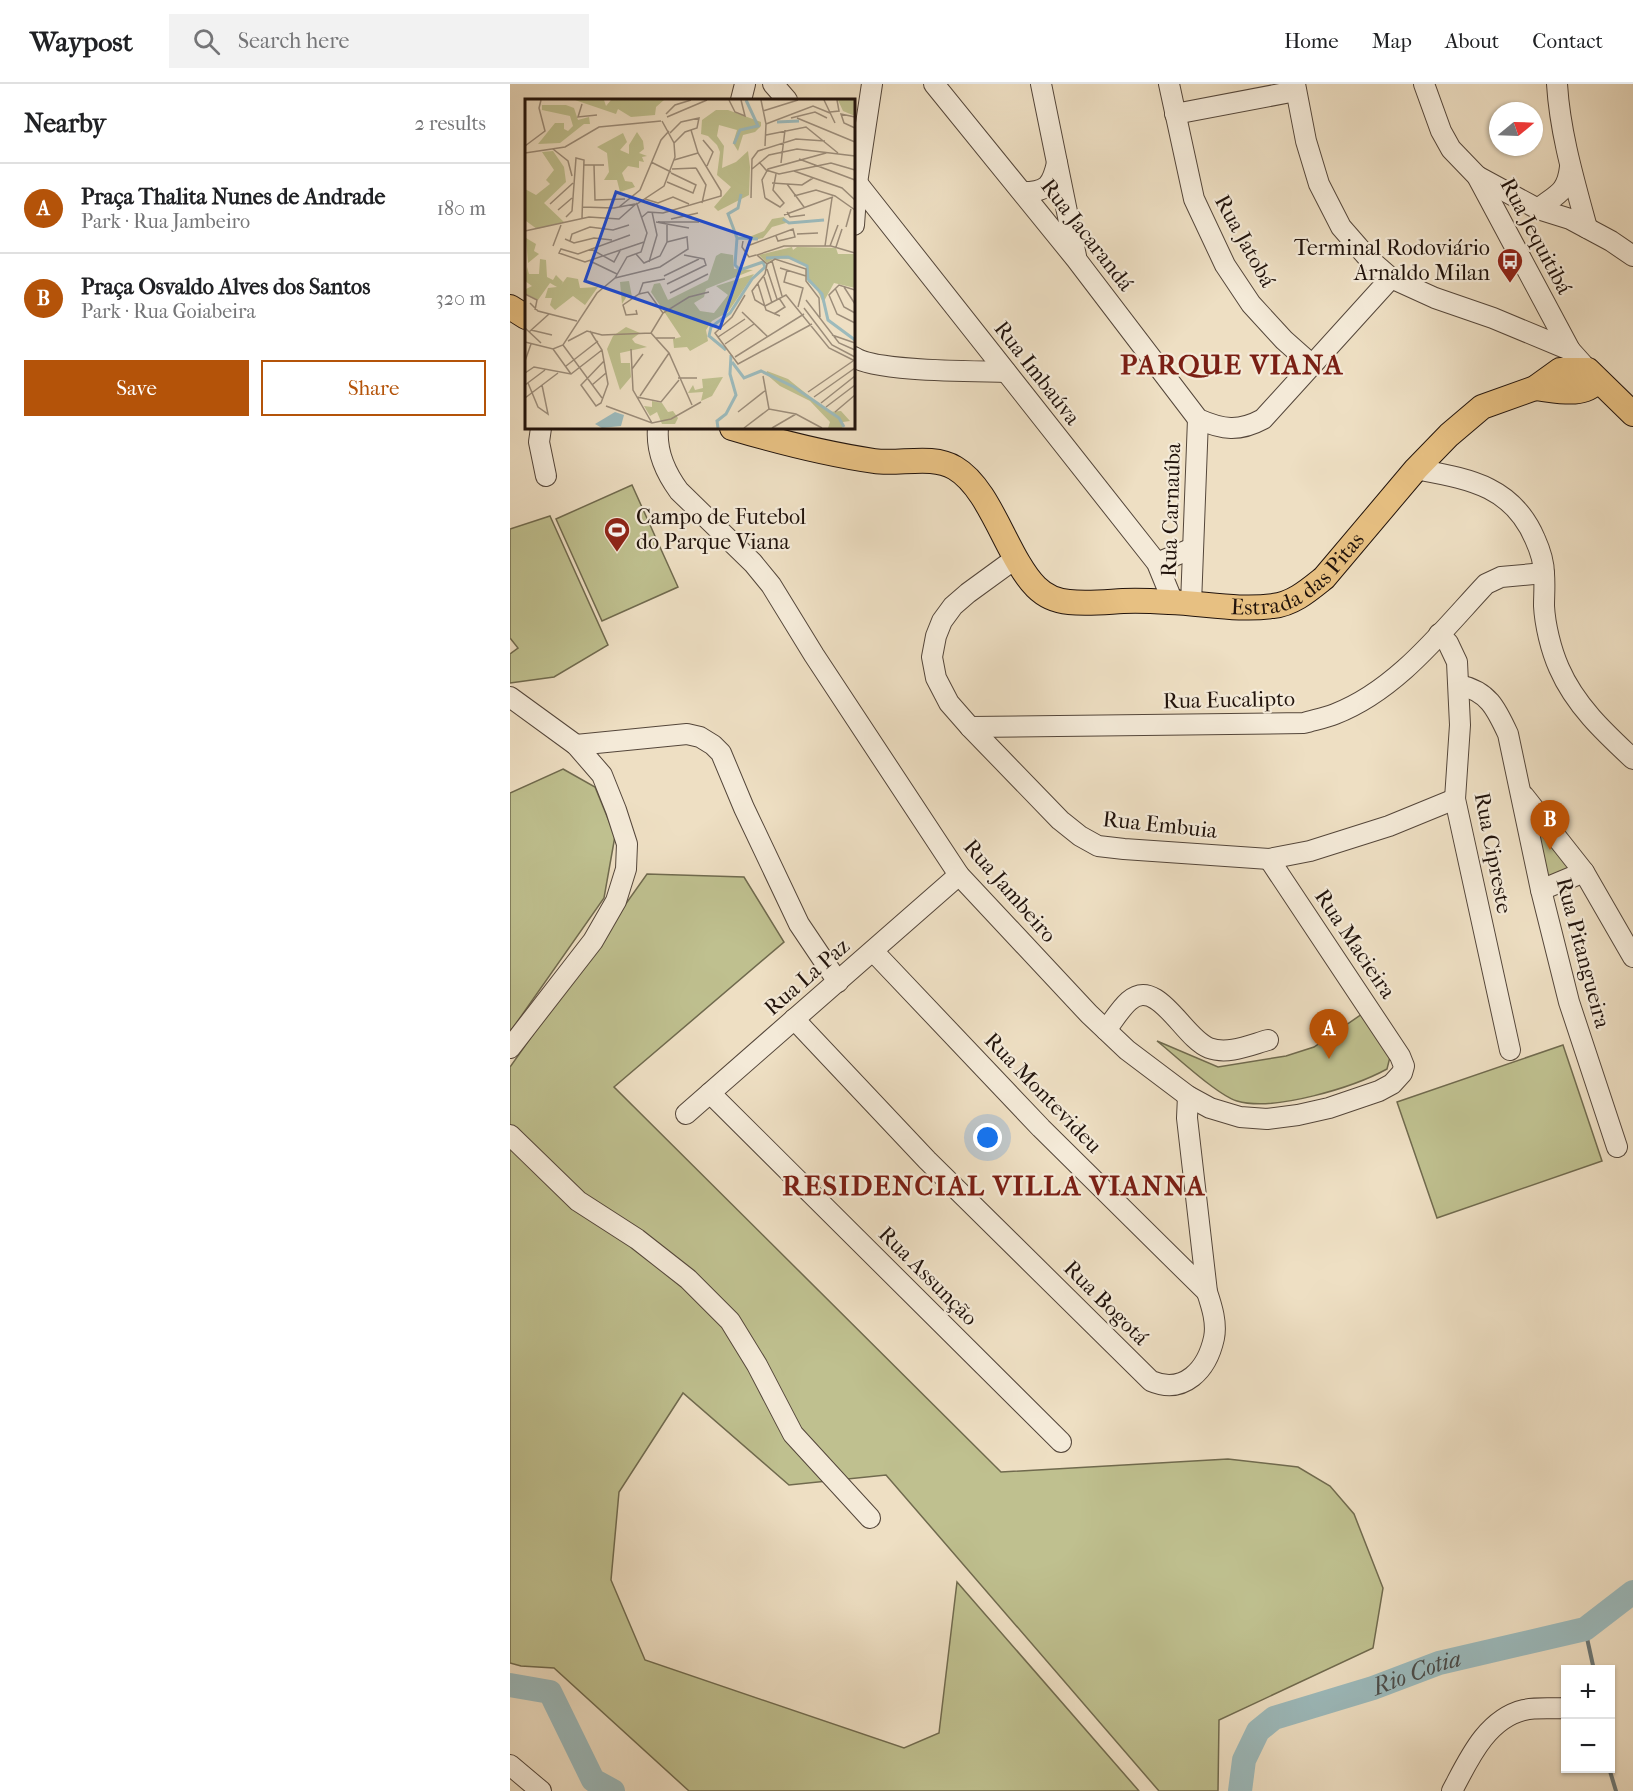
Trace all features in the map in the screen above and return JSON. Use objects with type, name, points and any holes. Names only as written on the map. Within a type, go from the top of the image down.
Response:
[{"type":"main road","points":[[510,307],[525,316]]},
{"type":"main road","points":[[1565,360],[1588,381],[1616,397],[1633,414]]},
{"type":"main road","name":"Estrada das Pitas","points":[[1535,388],[1565,360]]},
{"type":"main road","name":"Estrada das Pitas","points":[[735,429],[780,442],[878,462],[933,461],[956,468],[981,496],[1016,558],[1036,587],[1054,600],[1273,606],[1288,603],[1324,578],[1416,469],[1449,435],[1482,407],[1535,388],[1588,381]]},
{"type":"street","points":[[741,99],[745,84]]},
{"type":"street","points":[[773,84],[786,99]]},
{"type":"street","points":[[855,181],[872,84]]},
{"type":"street","name":"Rua Jacarandá","points":[[934,84],[1076,259],[1198,418]]},
{"type":"street","points":[[1041,84],[1076,259]]},
{"type":"street","name":"Rua Jatobá","points":[[1169,84],[1194,199],[1225,265],[1251,304],[1284,340],[1311,364]]},
{"type":"street","name":"Rua Jequitibá","points":[[1424,84],[1441,131],[1451,149],[1478,176],[1565,360]]},
{"type":"street","points":[[1557,84],[1558,104],[1570,167],[1587,228]]},
{"type":"street","points":[[1175,114],[1295,88],[1319,184],[1334,216],[1353,242],[1391,278],[1435,298],[1539,337],[1565,360]]},
{"type":"street","points":[[1023,192],[1044,189],[1053,179],[1057,162]]},
{"type":"street","points":[[1538,209],[1564,188],[1568,181],[1570,167]]},
{"type":"street","points":[[1478,176],[1538,209],[1570,219],[1633,256]]},
{"type":"street","name":"Rua Imbaúva","points":[[855,181],[1157,563],[1182,603]]},
{"type":"street","points":[[1198,418],[1224,428],[1249,426],[1263,419],[1391,278]]},
{"type":"street","points":[[855,358],[859,361],[876,364],[957,371],[1006,372]]},
{"type":"street","name":"Rua Carnaúba","points":[[1182,603],[1194,549],[1198,418]]},
{"type":"street","points":[[541,429],[538,442],[546,476]]},
{"type":"street","name":"Rua Jambeiro","points":[[658,429],[661,459],[669,478],[679,491],[753,563],[771,585],[814,655],[959,875],[1127,1050],[1188,1096],[1210,1108],[1240,1117],[1267,1119],[1298,1115],[1353,1101],[1392,1084],[1402,1073],[1404,1065],[1400,1056]]},
{"type":"street","points":[[1416,469],[1460,478],[1484,486],[1509,500],[1529,524],[1540,551],[1544,573],[1544,608],[1559,667],[1576,700],[1600,728],[1633,759]]},
{"type":"street","points":[[1157,563],[1194,549]]},
{"type":"street","name":"Rua Embuia","points":[[1016,558],[968,592],[953,606],[942,621],[932,657],[936,678],[949,703],[970,727],[1060,820],[1080,836],[1098,846],[1269,859],[1311,851],[1389,826],[1455,799]]},
{"type":"street","name":"Rua Eucalipto","points":[[970,727],[1304,723],[1335,714],[1359,703],[1394,677],[1486,584],[1501,577],[1544,573]]},
{"type":"street","name":"Rua Cipreste","points":[[1461,611],[1457,662],[1460,725],[1455,799],[1510,1050]]},
{"type":"street","name":"Rua Cipreste","points":[[1439,634],[1448,643],[1457,662]]},
{"type":"street","name":"Rua Pitangueira","points":[[1459,685],[1474,688],[1488,699],[1500,716],[1508,734],[1541,890],[1569,1002],[1617,1147]]},
{"type":"street","points":[[510,697],[576,745],[602,775],[627,844],[626,869],[616,901],[593,941],[510,1048]]},
{"type":"street","points":[[576,745],[687,734],[714,745],[721,753],[744,808],[799,924],[838,982]]},
{"type":"street","points":[[1521,791],[1584,872],[1633,957]]},
{"type":"street","name":"Rua Macieira","points":[[1269,859],[1400,1056]]},
{"type":"street","points":[[1541,890],[1584,872]]},
{"type":"street","name":"Rua La Paz","points":[[686,1114],[959,875]]},
{"type":"street","name":"Rua Montevideu","points":[[873,951],[1041,1128],[1207,1292]]},
{"type":"street","points":[[1106,1030],[1129,1002],[1140,994],[1150,995],[1162,1003],[1197,1040],[1209,1048],[1224,1051],[1268,1040]]},
{"type":"street","name":"Rua Bogotá","points":[[794,1020],[927,1161],[1151,1381],[1163,1386],[1176,1386],[1191,1379],[1203,1365],[1214,1337],[1214,1312],[1207,1292],[1187,1118],[1188,1096]]},
{"type":"street","name":"Rua Assunção","points":[[710,1093],[1061,1442]]},
{"type":"street","points":[[510,1135],[578,1201],[646,1245],[688,1279],[730,1321],[757,1365],[793,1434],[870,1518]]},
{"type":"street","points":[[1452,1791],[1476,1748],[1498,1723],[1512,1714],[1526,1710],[1561,1708]]},
{"type":"street","points":[[510,1765],[541,1791]]},
{"type":"green space","name":"Campo de Futebol do Parque Viana","points":[[632,485],[678,587],[602,621],[556,519]]},
{"type":"green space","points":[[550,516],[608,645],[554,677],[510,683],[510,654],[518,648],[510,638],[510,529]]},
{"type":"green space","points":[[563,769],[595,787],[615,836],[604,898],[510,1032],[510,793]]},
{"type":"green space","points":[[1543,831],[1568,864],[1568,871],[1548,880],[1539,835]]},
{"type":"green space","points":[[647,874],[744,877],[784,942],[614,1087],[1001,1472],[1228,1459],[1298,1467],[1330,1486],[1354,1514],[1383,1588],[1373,1648],[1219,1720],[1218,1791],[1159,1791],[886,1475],[789,1485],[683,1393],[619,1492],[611,1580],[645,1660],[904,1748],[939,1733],[957,1582],[1139,1791],[689,1791],[554,1668],[510,1663],[510,1067]]},
{"type":"green space","points":[[1362,1014],[1390,1057],[1387,1069],[1335,1090],[1271,1103],[1253,1104],[1229,1097],[1208,1083],[1157,1041],[1218,1067],[1286,1056],[1314,1047]]},
{"type":"green space","points":[[1563,1045],[1602,1161],[1437,1218],[1397,1102]]},
{"type":"waterway","name":"Rio Cotia","points":[[1240,1791],[1244,1760],[1258,1731],[1274,1718],[1373,1688],[1439,1663],[1585,1629],[1633,1592]]},
{"type":"waterway","points":[[1585,1629],[1593,1665]]},
{"type":"waterway","name":"Rio Cotia","points":[[510,1685],[550,1692],[593,1780],[613,1791]]},
{"type":"waterway","points":[[1611,1773],[1616,1791]]},
{"type":"place","name":"Terminal Rodoviário Arnaldo Milan","points":[[1510,284]]},
{"type":"place","name":"Campo de Futebol do Parque Viana","points":[[617,553]]},
{"type":"place","name":"Praça Osvaldo Alves dos Santos","points":[[1550,850]]},
{"type":"place","name":"Praça Thalita Nunes de Andrade","points":[[1329,1059]]},
{"type":"district","name":"PARQUE VIANA","points":[[1232,364]]},
{"type":"district","name":"RESIDENCIAL VILLA VIANNA","points":[[994,1185]]}]
